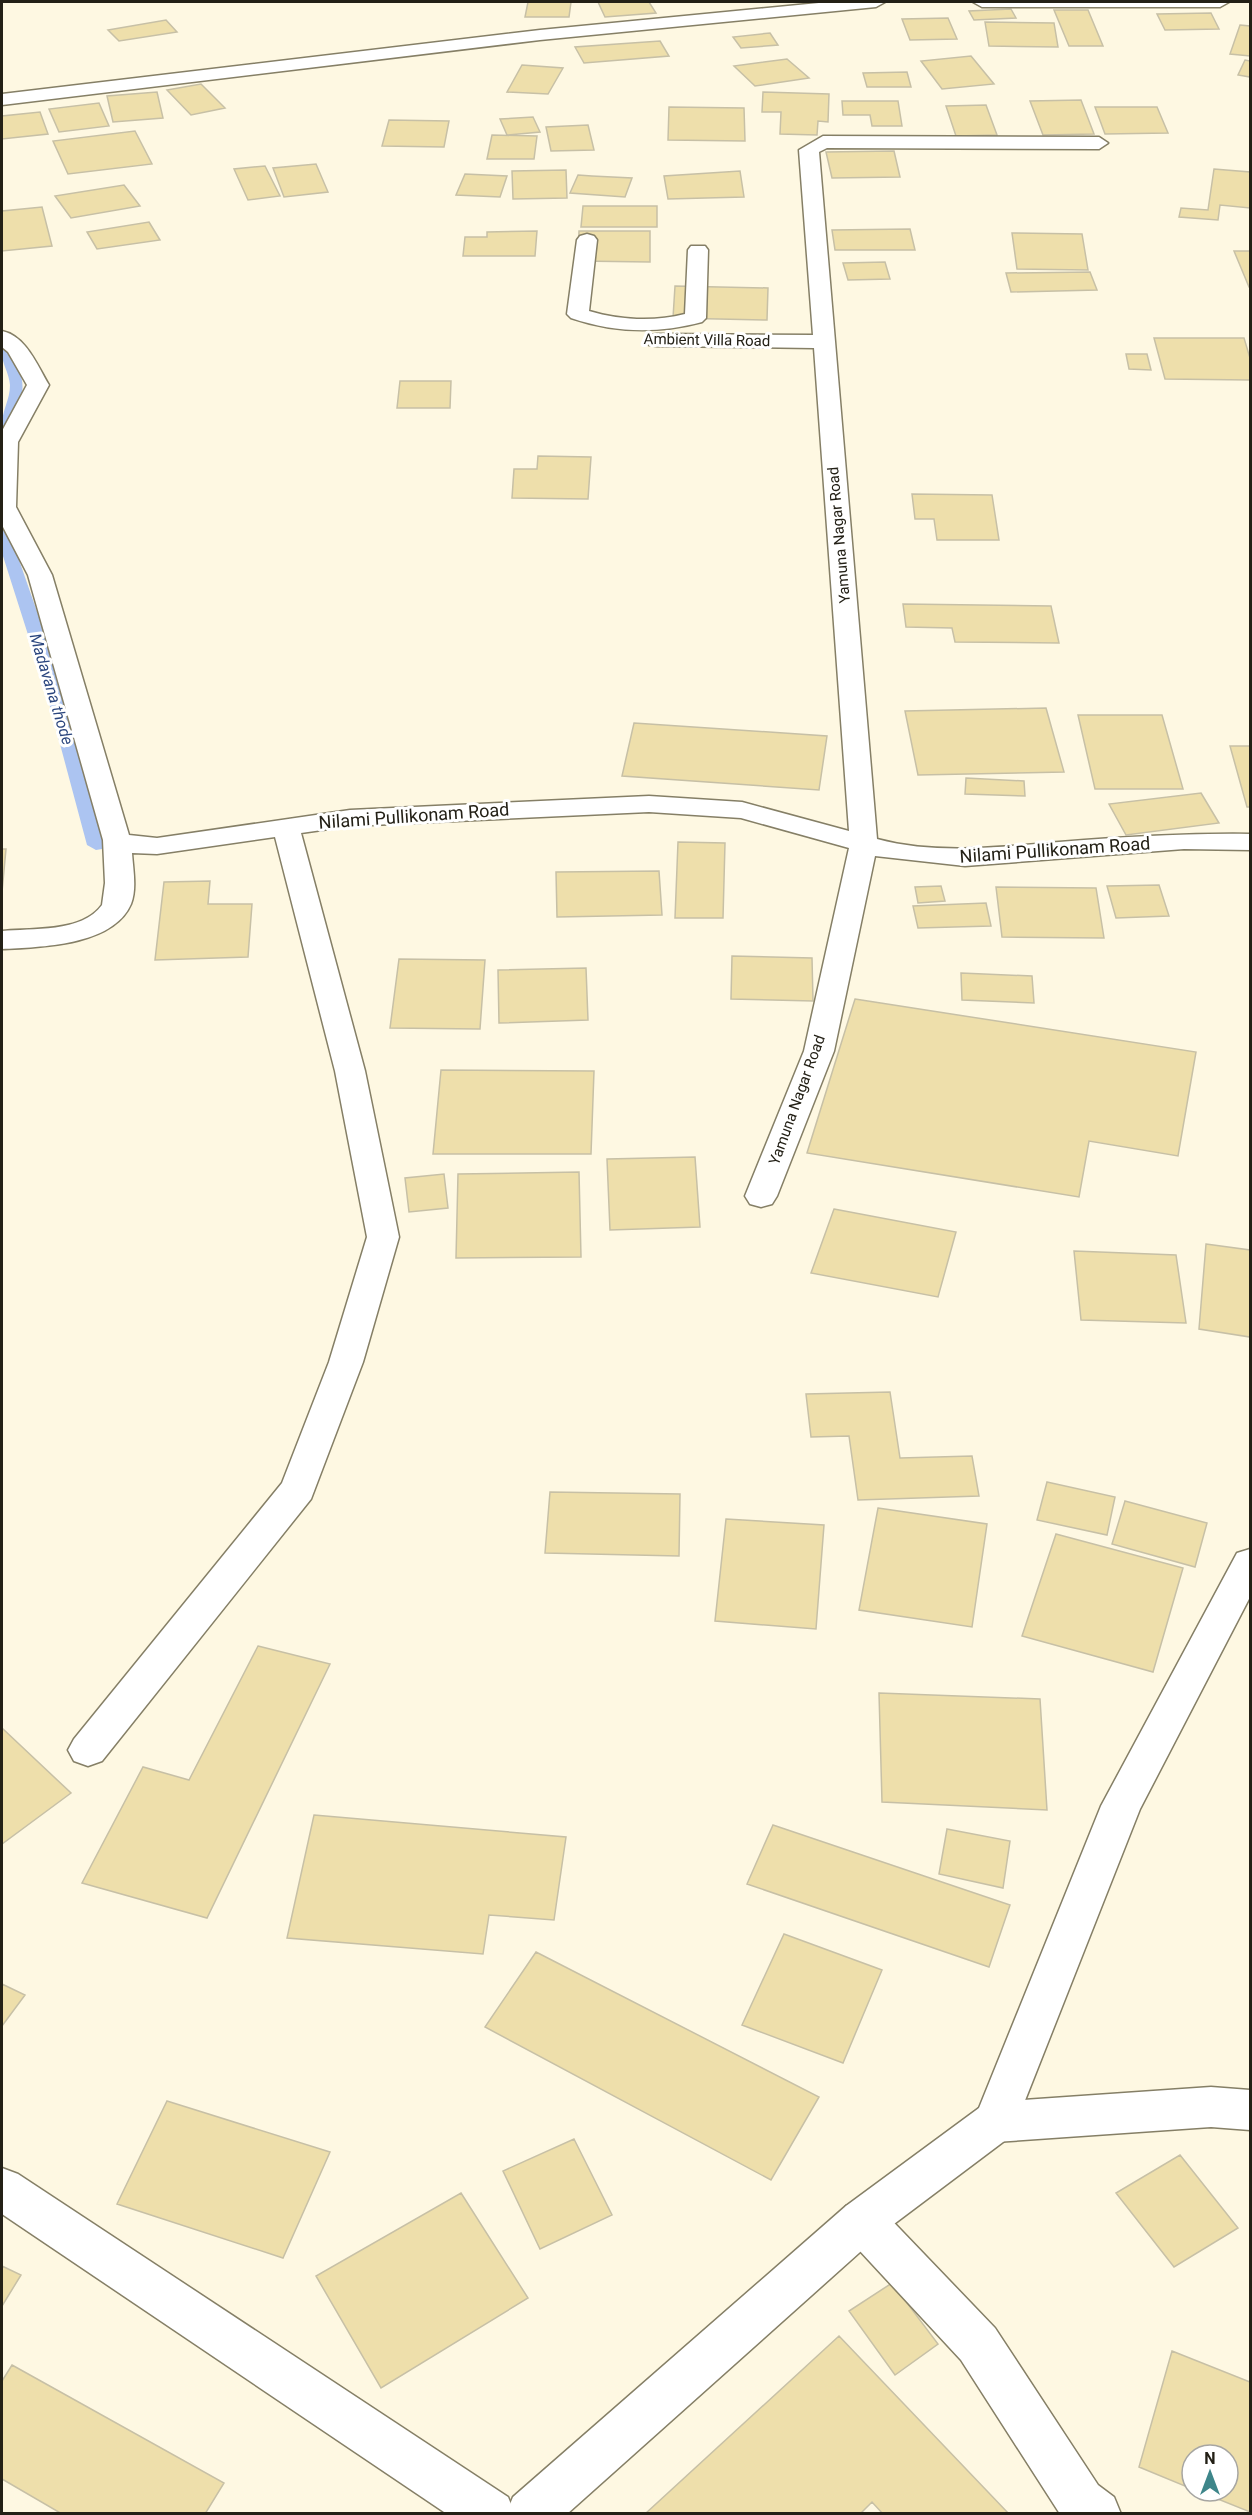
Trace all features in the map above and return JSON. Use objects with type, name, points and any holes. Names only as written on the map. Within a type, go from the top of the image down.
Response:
[{"type":"street","points":[[2,100],[439,46],[876,2]]},
{"type":"street","points":[[982,2],[1220,2]]},
{"type":"street","points":[[677,5],[682,11],[727,16]]},
{"type":"street","name":"Yamuna Nagar Road","points":[[761,1196],[819,1051],[864,844],[809,150],[823,142],[1099,143]]},
{"type":"street","points":[[587,240],[578,314],[602,323],[677,332],[695,318],[698,250]]},
{"type":"street","name":"Ambient Villa Road","points":[[591,339],[677,332],[823,342]]},
{"type":"street","points":[[2,337],[16,348],[38,385],[7,442],[4,507],[40,575],[117,840],[117,899],[108,916],[96,926],[57,935],[2,940]]},
{"type":"street","name":"Nilami Pullikonam Road","points":[[117,840],[131,845],[157,846],[350,818],[649,804],[742,810],[890,850],[965,858],[1184,841],[1251,842]]},
{"type":"street","points":[[88,1750],[298,1489],[346,1362],[383,1237],[350,1071],[286,827]]},
{"type":"street","points":[[530,2514],[862,2222],[995,2122],[1121,1806],[1251,1563]]},
{"type":"street","points":[[995,2122],[1211,2107],[1251,2110]]},
{"type":"street","points":[[2,2189],[491,2514]]},
{"type":"street","points":[[862,2222],[978,2344],[1081,2502],[1097,2514]]},
{"type":"building","points":[[528,2],[571,2],[569,17],[525,17]]},
{"type":"building","points":[[598,2],[649,2],[656,13],[605,17]]},
{"type":"building","points":[[1011,9],[1016,18],[974,20],[969,11]]},
{"type":"building","points":[[1054,10],[1088,10],[1103,46],[1069,46]]},
{"type":"building","points":[[1211,13],[1219,29],[1165,30],[1157,14]]},
{"type":"building","points":[[948,18],[957,39],[910,40],[902,19]]},
{"type":"building","points":[[166,20],[177,32],[119,41],[108,30]]},
{"type":"building","points":[[985,22],[1054,23],[1058,47],[989,46]]},
{"type":"building","points":[[1240,25],[1250,26],[1250,56],[1230,54]]},
{"type":"building","points":[[770,33],[778,45],[741,48],[733,37]]},
{"type":"building","points":[[660,41],[669,56],[584,63],[575,47]]},
{"type":"building","points":[[971,56],[994,84],[942,89],[921,61]]},
{"type":"building","points":[[787,59],[809,78],[755,86],[734,66]]},
{"type":"building","points":[[1245,60],[1250,61],[1250,77],[1238,75]]},
{"type":"building","points":[[522,65],[563,68],[548,94],[507,92]]},
{"type":"building","points":[[907,72],[911,87],[867,87],[863,73]]},
{"type":"building","points":[[201,84],[225,108],[191,115],[167,90]]},
{"type":"building","points":[[157,92],[163,118],[113,122],[107,96]]},
{"type":"building","points":[[763,92],[829,94],[828,122],[818,121],[817,135],[780,134],[781,112],[762,112]]},
{"type":"building","points":[[1081,100],[1094,134],[1043,135],[1030,101]]},
{"type":"building","points":[[842,101],[898,101],[902,126],[872,126],[870,115],[843,115]]},
{"type":"building","points":[[99,103],[109,126],[59,132],[49,109]]},
{"type":"building","points":[[986,105],[997,135],[956,136],[946,106]]},
{"type":"building","points":[[669,107],[744,108],[745,141],[668,140]]},
{"type":"building","points":[[1095,107],[1157,107],[1168,133],[1105,134]]},
{"type":"building","points":[[40,112],[48,134],[2,139],[2,116]]},
{"type":"building","points":[[533,117],[540,132],[507,135],[500,119]]},
{"type":"building","points":[[389,120],[449,121],[444,147],[382,146]]},
{"type":"building","points":[[588,125],[594,150],[551,151],[546,127]]},
{"type":"building","points":[[135,131],[152,164],[68,174],[53,141]]},
{"type":"building","points":[[492,135],[537,136],[534,159],[487,159]]},
{"type":"building","points":[[894,151],[900,177],[832,178],[826,152]]},
{"type":"building","points":[[316,164],[328,192],[284,197],[273,168]]},
{"type":"building","points":[[265,166],[280,196],[248,200],[234,169]]},
{"type":"building","points":[[1214,169],[1250,172],[1250,208],[1220,205],[1218,220],[1179,217],[1181,208],[1208,210]]},
{"type":"building","points":[[566,170],[567,198],[513,199],[512,171]]},
{"type":"building","points":[[740,171],[744,197],[668,199],[664,176]]},
{"type":"building","points":[[465,174],[507,176],[500,197],[456,195]]},
{"type":"building","points":[[578,175],[632,178],[625,197],[570,193]]},
{"type":"building","points":[[124,185],[140,206],[71,218],[55,196]]},
{"type":"building","points":[[583,206],[657,206],[657,227],[581,227]]},
{"type":"building","points":[[42,207],[52,246],[2,251],[2,211]]},
{"type":"building","points":[[149,222],[160,240],[97,249],[87,232]]},
{"type":"building","points":[[910,229],[915,250],[835,250],[832,230]]},
{"type":"building","points":[[537,231],[535,256],[463,256],[465,237],[487,237],[487,232]]},
{"type":"building","points":[[579,231],[650,231],[650,262],[578,261]]},
{"type":"building","points":[[1012,233],[1082,234],[1088,270],[1017,269]]},
{"type":"building","points":[[1234,251],[1250,251],[1250,287],[1249,287]]},
{"type":"building","points":[[885,262],[890,279],[848,280],[843,263]]},
{"type":"building","points":[[1090,272],[1097,290],[1011,292],[1006,273]]},
{"type":"building","points":[[675,286],[768,288],[767,320],[673,318]]},
{"type":"building","points":[[1154,338],[1244,338],[1250,358],[1250,380],[1165,379]]},
{"type":"building","points":[[1126,354],[1147,354],[1151,370],[1129,369]]},
{"type":"building","points":[[400,381],[451,381],[450,408],[397,408]]},
{"type":"building","points":[[538,456],[591,457],[588,499],[512,498],[514,469],[537,469]]},
{"type":"building","points":[[912,494],[992,495],[999,540],[937,540],[934,519],[915,519]]},
{"type":"building","points":[[903,604],[1051,606],[1059,643],[955,642],[952,628],[906,627]]},
{"type":"building","points":[[1046,708],[1064,772],[918,775],[905,711]]},
{"type":"building","points":[[1078,715],[1162,715],[1183,789],[1095,789]]},
{"type":"building","points":[[634,723],[827,736],[819,790],[622,776]]},
{"type":"building","points":[[1230,746],[1250,746],[1250,807],[1247,807]]},
{"type":"building","points":[[966,778],[1024,781],[1025,796],[965,794]]},
{"type":"building","points":[[1201,793],[1219,823],[1126,835],[1109,804]]},
{"type":"building","points":[[678,842],[725,843],[723,918],[675,918]]},
{"type":"building","points":[[2,849],[6,849],[2,892]]},
{"type":"building","points":[[659,871],[662,915],[557,917],[556,872]]},
{"type":"building","points":[[210,881],[208,904],[252,904],[248,957],[155,960],[164,882]]},
{"type":"building","points":[[1159,885],[1169,916],[1116,918],[1107,886]]},
{"type":"building","points":[[941,886],[945,901],[918,903],[915,887]]},
{"type":"building","points":[[996,887],[1096,888],[1104,938],[1002,937]]},
{"type":"building","points":[[986,903],[991,926],[918,928],[913,906]]},
{"type":"building","points":[[732,956],[812,958],[813,1001],[731,999]]},
{"type":"building","points":[[399,959],[485,960],[480,1029],[390,1028]]},
{"type":"building","points":[[586,968],[588,1020],[499,1023],[498,970]]},
{"type":"building","points":[[961,973],[1032,976],[1034,1003],[962,1000]]},
{"type":"building","points":[[855,999],[1196,1052],[1178,1156],[1089,1141],[1079,1197],[807,1153]]},
{"type":"building","points":[[441,1070],[594,1071],[591,1154],[433,1154]]},
{"type":"building","points":[[695,1157],[700,1227],[610,1230],[607,1159]]},
{"type":"building","points":[[579,1172],[581,1257],[456,1258],[458,1174]]},
{"type":"building","points":[[444,1174],[448,1208],[409,1212],[405,1178]]},
{"type":"building","points":[[834,1209],[956,1232],[938,1297],[811,1273]]},
{"type":"building","points":[[1206,1244],[1250,1250],[1250,1337],[1199,1329]]},
{"type":"building","points":[[1074,1251],[1176,1255],[1186,1323],[1081,1320]]},
{"type":"building","points":[[890,1392],[900,1458],[972,1456],[979,1496],[858,1500],[849,1436],[811,1437],[806,1394]]},
{"type":"building","points":[[1047,1482],[1115,1497],[1107,1535],[1037,1520]]},
{"type":"building","points":[[550,1492],[680,1494],[679,1556],[545,1553]]},
{"type":"building","points":[[1125,1501],[1207,1523],[1195,1567],[1112,1544]]},
{"type":"building","points":[[878,1508],[987,1524],[972,1627],[859,1610]]},
{"type":"building","points":[[726,1519],[824,1525],[816,1629],[715,1621]]},
{"type":"building","points":[[1056,1534],[1183,1568],[1153,1672],[1022,1636]]},
{"type":"building","points":[[258,1646],[330,1664],[207,1918],[82,1883],[143,1767],[189,1780]]},
{"type":"building","points":[[879,1693],[1040,1699],[1047,1810],[882,1802]]},
{"type":"building","points":[[2,1728],[71,1793],[2,1844]]},
{"type":"building","points":[[314,1815],[566,1837],[554,1920],[489,1915],[483,1954],[287,1938]]},
{"type":"building","points":[[773,1825],[1010,1905],[989,1967],[747,1884]]},
{"type":"building","points":[[947,1829],[1010,1841],[1003,1888],[939,1874]]},
{"type":"building","points":[[784,1934],[882,1970],[843,2063],[742,2025]]},
{"type":"building","points":[[536,1952],[819,2097],[771,2180],[485,2027]]},
{"type":"building","points":[[2,1984],[25,1995],[2,2026]]},
{"type":"building","points":[[167,2101],[330,2152],[283,2258],[117,2204]]},
{"type":"building","points":[[574,2139],[612,2215],[540,2249],[503,2171]]},
{"type":"building","points":[[1180,2155],[1238,2228],[1174,2267],[1116,2193]]},
{"type":"building","points":[[461,2193],[528,2298],[381,2388],[316,2276]]},
{"type":"building","points":[[2,2266],[21,2275],[2,2306]]},
{"type":"building","points":[[892,2283],[938,2344],[895,2375],[849,2311]]},
{"type":"building","points":[[839,2336],[1009,2514],[883,2514],[872,2502],[860,2514],[645,2514]]},
{"type":"building","points":[[1172,2351],[1250,2382],[1250,2512],[1228,2503],[1240,2503],[1240,2443],[1180,2443],[1180,2484],[1139,2467]]},
{"type":"building","points":[[12,2365],[224,2483],[205,2514],[62,2514],[2,2479],[2,2381]]},
{"type":"waterway","name":"Madavana thode","points":[[2,352],[17,382],[15,397],[2,428]]},
{"type":"waterway","name":"Madavana thode","points":[[2,534],[42,649],[96,845]]}]
